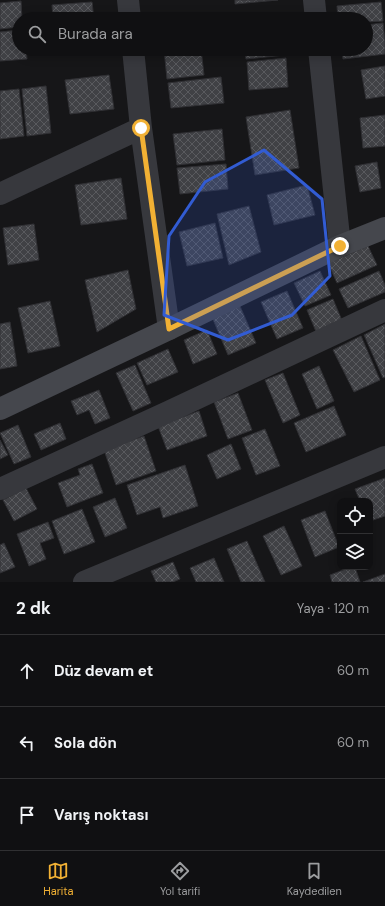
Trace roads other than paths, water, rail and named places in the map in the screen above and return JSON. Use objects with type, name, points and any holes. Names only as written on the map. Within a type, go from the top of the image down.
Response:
[{"type":"main road","points":[[0,409],[340,246],[385,228]]},
{"type":"street","points":[[128,0],[129,12]]},
{"type":"street","points":[[314,0],[315,12]]},
{"type":"street","points":[[134,56],[141,128],[169,329]]},
{"type":"street","points":[[320,56],[340,246]]},
{"type":"street","points":[[0,194],[141,128]]},
{"type":"street","points":[[0,488],[168,412],[385,310]]},
{"type":"street","points":[[84,582],[385,457]]}]
